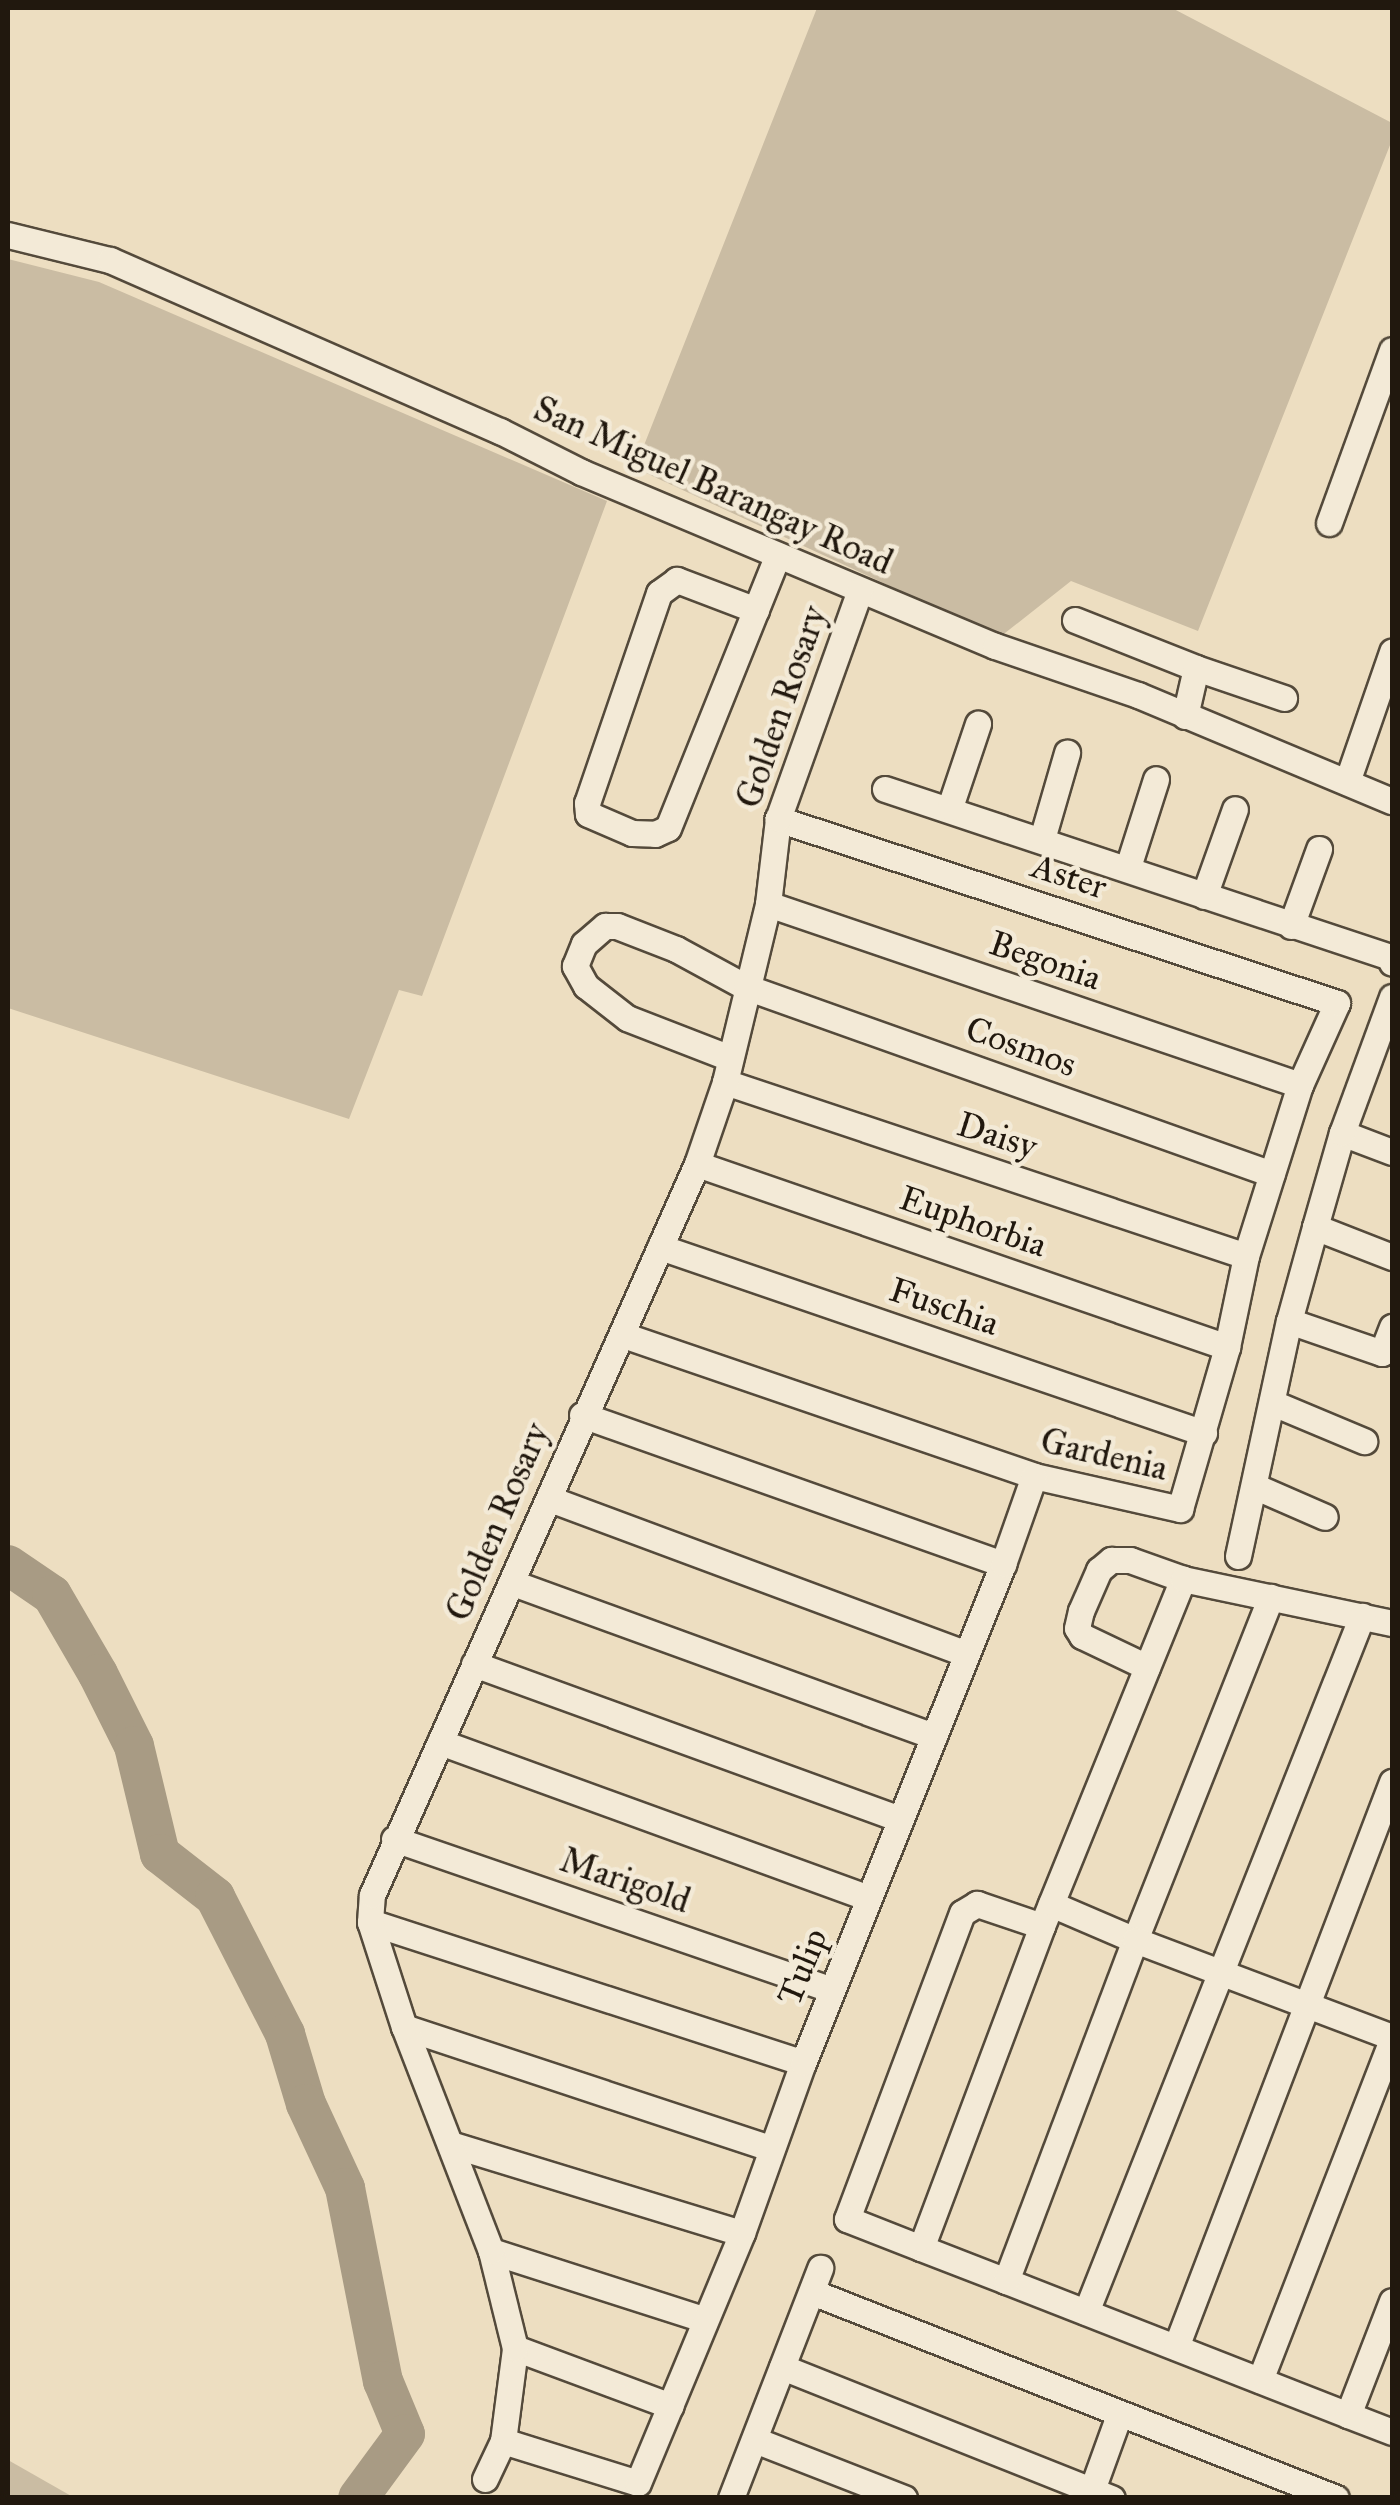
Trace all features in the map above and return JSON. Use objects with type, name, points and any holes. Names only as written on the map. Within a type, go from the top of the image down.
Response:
[{"type":"street","name":"San Miguel Barangay Road","points":[[8,235],[110,260],[500,431],[581,472],[860,590],[1392,801]]},
{"type":"street","points":[[1329,524],[1390,364]]},
{"type":"street","points":[[756,610],[677,580],[659,593],[587,803],[588,814],[632,833],[655,834],[668,828],[756,610],[778,555]]},
{"type":"street","name":"Golden Rosary","points":[[370,1922],[372,1895],[394,1839],[513,1584],[582,1416],[622,1335],[696,1164],[728,1070],[768,904],[778,818],[860,590]]},
{"type":"street","points":[[1075,620],[1284,698]]},
{"type":"street","points":[[1347,782],[1392,652]]},
{"type":"street","points":[[1185,716],[1196,668]]},
{"type":"street","points":[[950,807],[978,724]]},
{"type":"street","points":[[1042,838],[1067,753]]},
{"type":"street","points":[[1128,868],[1156,780]]},
{"type":"street","points":[[885,788],[1392,957]]},
{"type":"street","points":[[1204,896],[1235,808]]},
{"type":"street","name":"Aster","points":[[778,818],[1338,1003]]},
{"type":"street","points":[[1290,926],[1319,849]]},
{"type":"street","name":"Begonia","points":[[768,904],[1300,1085]]},
{"type":"street","name":"Cosmos","points":[[728,1070],[628,1018],[586,986],[578,976],[575,957],[596,932],[617,926],[676,949],[746,987],[1272,1174]]},
{"type":"street","points":[[1238,1556],[1289,1321],[1315,1226],[1342,1133],[1382,1054],[1392,997]]},
{"type":"street","name":"Gardenia","points":[[622,1335],[1034,1476],[1180,1509],[1227,1347],[1246,1256],[1300,1085],[1338,1003]]},
{"type":"street","name":"Daisy","points":[[728,1070],[1246,1256]]},
{"type":"street","points":[[1342,1133],[1392,1152]]},
{"type":"street","name":"Euphorbia","points":[[696,1164],[1227,1347]]},
{"type":"street","points":[[1315,1226],[1392,1258]]},
{"type":"street","name":"Fuschia","points":[[660,1247],[1204,1433]]},
{"type":"street","points":[[1289,1321],[1382,1353],[1392,1327]]},
{"type":"street","points":[[1273,1403],[1364,1442]]},
{"type":"street","points":[[582,1416],[1003,1564]]},
{"type":"street","name":"Tulip","points":[[503,2441],[638,2484],[703,2319],[742,2233],[802,2062],[1003,1564],[1034,1476]]},
{"type":"street","points":[[1254,1486],[1326,1517]]},
{"type":"street","points":[[550,1499],[966,1654]]},
{"type":"street","points":[[1147,1667],[1082,1636],[1077,1628],[1099,1570],[1110,1560],[1130,1560],[1183,1579],[1392,1623]]},
{"type":"street","points":[[921,2248],[1046,1915],[1183,1579]]},
{"type":"street","points":[[513,1584],[934,1736]]},
{"type":"street","points":[[1006,2281],[1135,1940],[1272,1598]]},
{"type":"street","points":[[1086,2312],[1362,1616]]},
{"type":"street","points":[[474,1664],[900,1819]]},
{"type":"street","points":[[440,1742],[869,1898]]},
{"type":"street","points":[[1176,2348],[1392,1782]]},
{"type":"street","name":"Marigold","points":[[394,1839],[832,1990]]},
{"type":"street","points":[[1260,2380],[1392,2039],[1135,1940],[1046,1915],[977,1904],[966,1908],[847,2219],[1392,2432]]},
{"type":"street","points":[[370,1922],[404,2027],[491,2251],[515,2348],[503,2441],[485,2479]]},
{"type":"street","points":[[370,1922],[802,2062]]},
{"type":"street","points":[[404,2027],[770,2148]]},
{"type":"street","points":[[450,2144],[742,2233]]},
{"type":"street","points":[[491,2251],[703,2319]]},
{"type":"street","points":[[731,2498],[816,2280],[1120,2415],[1336,2498]]},
{"type":"street","points":[[1348,2415],[1392,2301]]},
{"type":"street","points":[[515,2348],[671,2406]]},
{"type":"street","points":[[782,2368],[1097,2495],[1120,2415]]},
{"type":"street","points":[[755,2440],[904,2498]]},
{"type":"shaded area","points":[[817,8],[1172,8],[1392,123],[1392,140],[1198,631],[1071,581],[1000,637],[635,468]]},
{"type":"shaded area","points":[[8,259],[99,282],[607,501],[422,996],[399,990],[349,1119],[8,1008]]},
{"type":"shaded area","points":[[8,2460],[73,2497],[8,2497]]},
{"type":"waterway","points":[[8,1565],[52,1595],[98,1674],[134,1746],[160,1854],[215,1897],[285,2034],[306,2104],[345,2188],[383,2381],[405,2434],[358,2498]]}]
